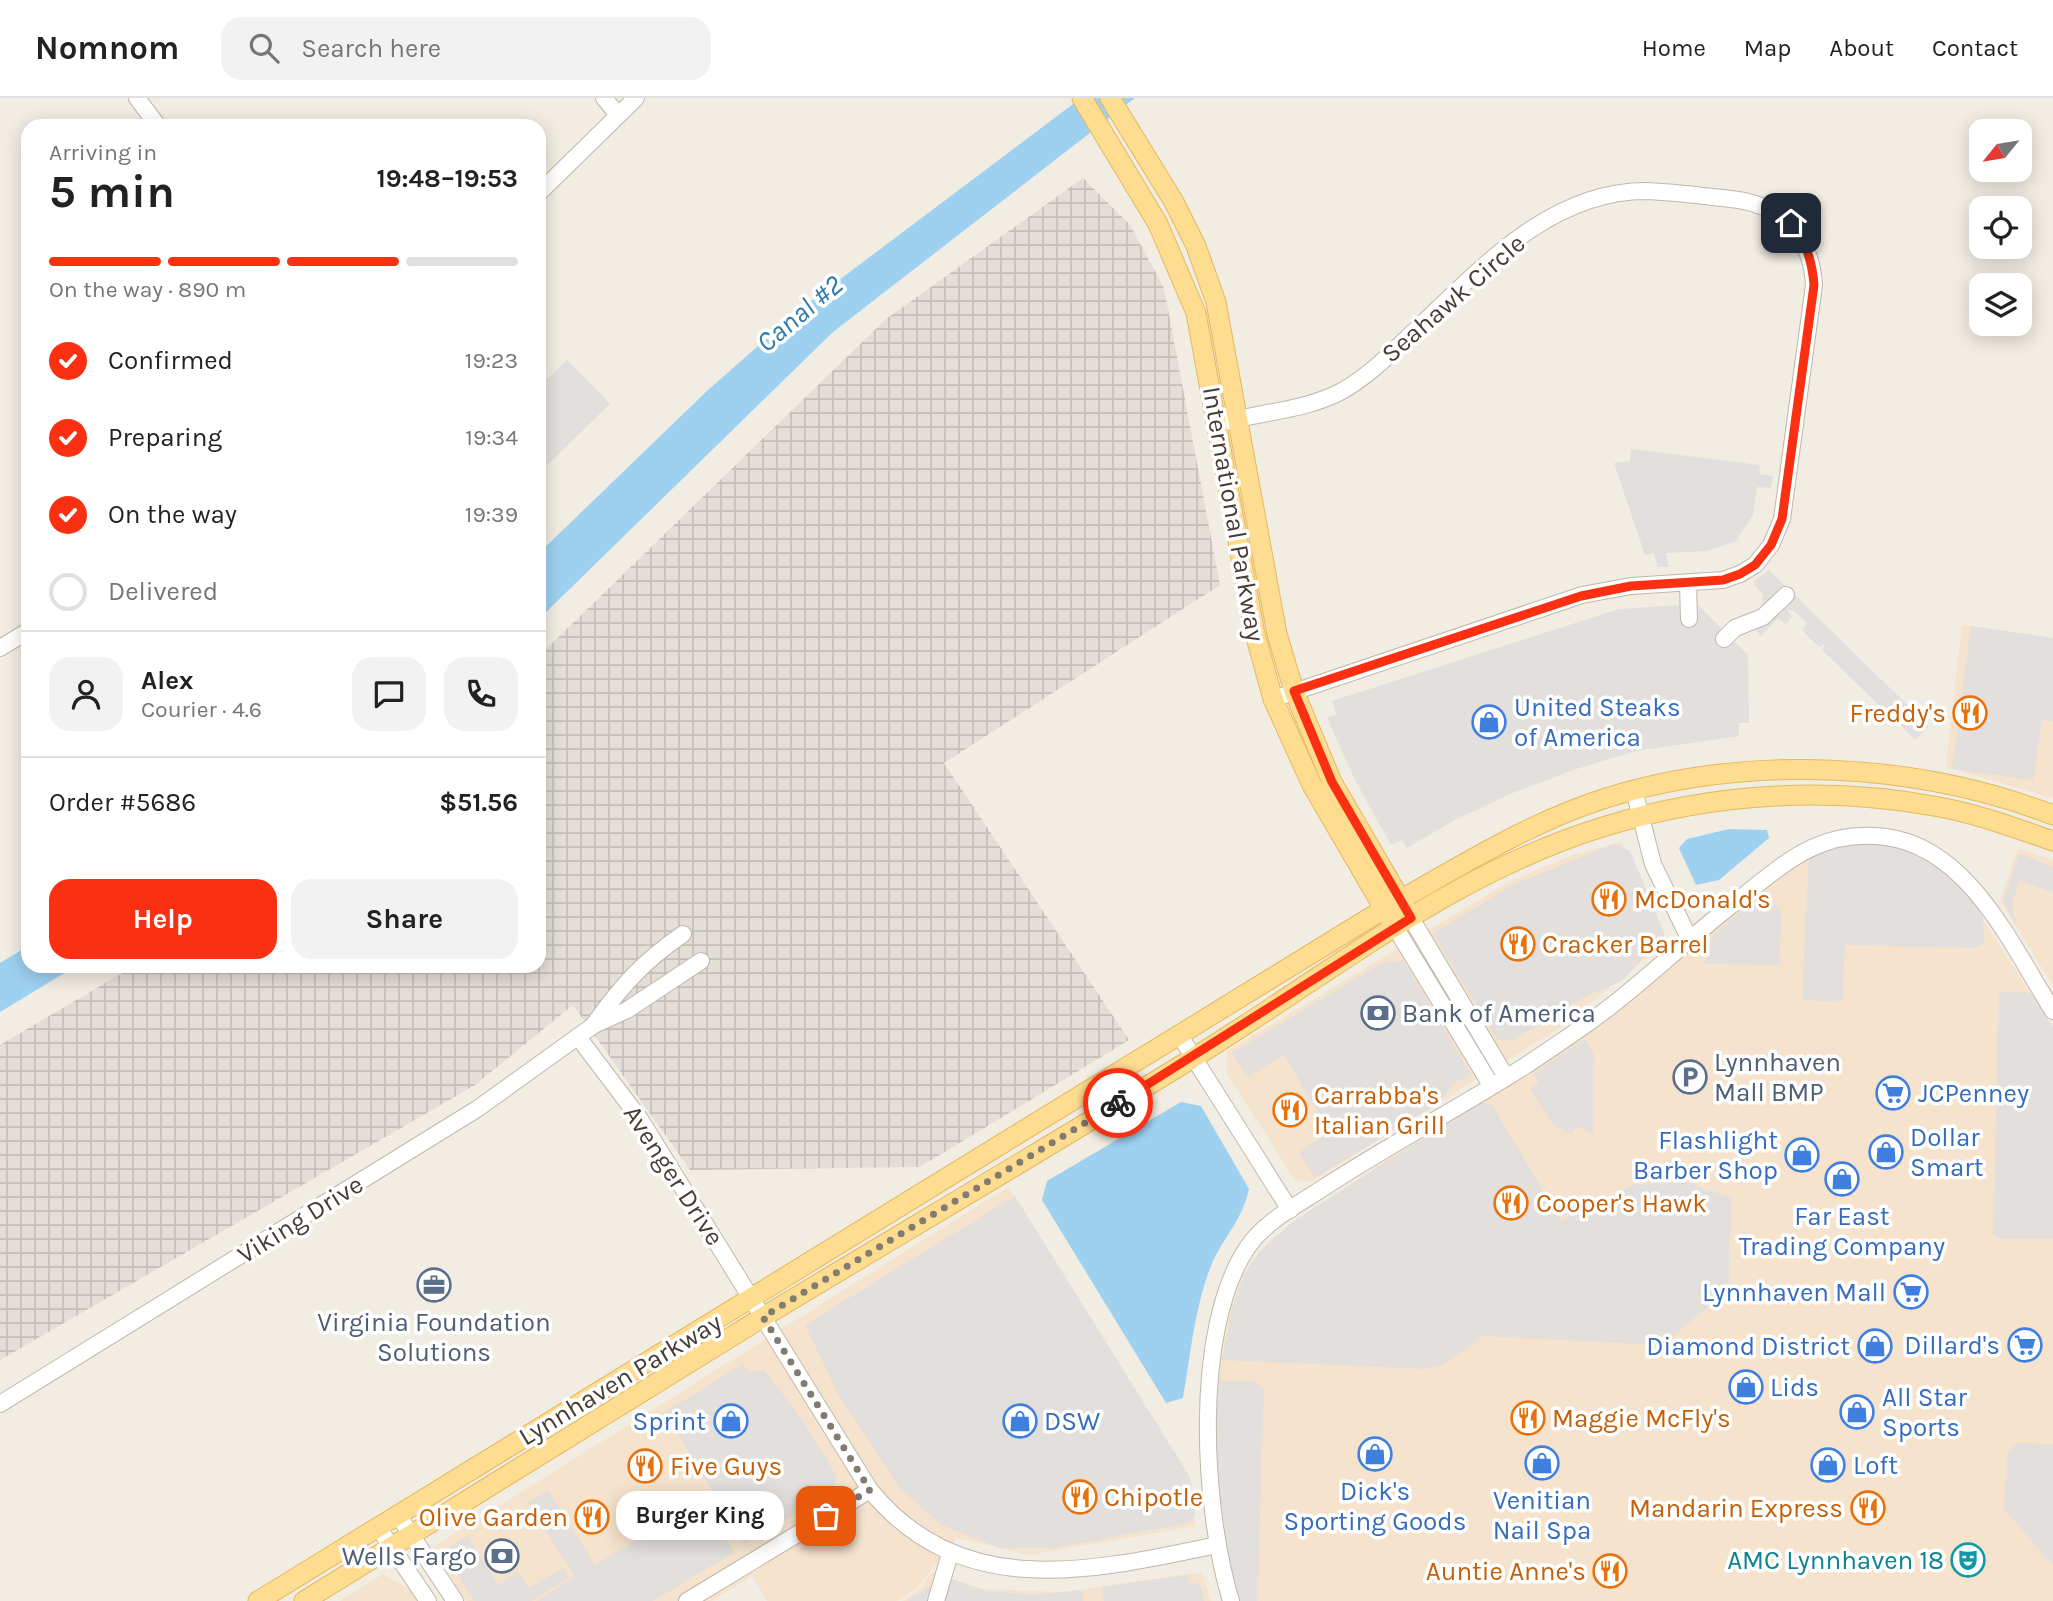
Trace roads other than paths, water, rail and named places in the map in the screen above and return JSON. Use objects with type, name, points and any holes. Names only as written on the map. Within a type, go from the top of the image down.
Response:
[{"type":"main road","name":"International Parkway","points":[[1082,98],[1158,224],[1196,313],[1255,634],[1273,699],[1312,785],[1403,922]]},
{"type":"main road","name":"International Parkway","points":[[1110,98],[1174,202],[1200,257],[1216,302],[1240,418],[1277,635],[1294,691],[1332,782],[1392,905]]},
{"type":"main road","name":"Lynnhaven Parkway","points":[[258,1601],[1392,905],[1486,851],[1556,818],[1634,790],[1699,775],[1735,772],[1854,773],[1955,786],[2024,804],[2053,815]]},
{"type":"main road","name":"Lynnhaven Parkway","points":[[304,1601],[763,1317],[1196,1056],[1403,922],[1494,870],[1549,844],[1639,818],[1740,798],[1866,797],[1943,808],[2053,841]]},
{"type":"street","points":[[137,98],[153,119]]},
{"type":"street","points":[[604,98],[618,116]]},
{"type":"street","points":[[546,186],[636,98]]},
{"type":"street","name":"Seahawk Circle","points":[[1218,424],[1340,392],[1368,374],[1497,253],[1570,208],[1593,199],[1644,191],[1744,200],[1768,207],[1791,223],[1803,239],[1813,277],[1782,519],[1771,545],[1755,565],[1723,580],[1631,586],[1581,596],[1273,699]]},
{"type":"street","points":[[1688,583],[1689,619]]},
{"type":"street","points":[[1724,639],[1735,628],[1763,617],[1786,595]]},
{"type":"street","points":[[2,643],[21,634]]},
{"type":"street","points":[[1634,790],[1639,818],[1660,883],[1689,938]]},
{"type":"street","points":[[1231,1601],[1217,1545],[1208,1476],[1213,1371],[1220,1319],[1230,1284],[1248,1246],[1268,1225],[1397,1140],[1499,1081],[1613,1005],[1689,938],[1812,845],[1832,839],[1862,836],[1894,839],[1937,855],[1966,878],[2053,1011]]},
{"type":"street","points":[[1403,922],[1499,1081]]},
{"type":"street","name":"Viking Drive","points":[[594,1025],[624,982],[654,954],[683,934]]},
{"type":"street","name":"Viking Drive","points":[[0,1404],[477,1110],[594,1025],[627,1010],[701,961]]},
{"type":"street","points":[[1180,1036],[1196,1056],[1290,1210]]},
{"type":"street","name":"Avenger Drive","points":[[578,1037],[640,1119],[870,1490],[899,1524],[949,1557],[1004,1574],[1048,1574],[1138,1561],[1217,1545]]},
{"type":"street","points":[[687,1601],[870,1490]]},
{"type":"street","points":[[398,1515],[455,1601]]},
{"type":"street","points":[[378,1527],[428,1601]]},
{"type":"street","points":[[936,1601],[949,1557]]},
{"type":"water","name":"Canal #2","points":[[1081,98],[1135,98],[833,332],[546,612],[546,546],[708,390],[798,311]]},
{"type":"water","points":[[1729,829],[1767,830],[1769,838],[1719,880],[1696,885],[1679,848],[1687,839]]},
{"type":"water","points":[[21,950],[21,973],[64,973],[0,1012],[0,963]]},
{"type":"water","points":[[1181,1102],[1201,1106],[1249,1189],[1242,1210],[1218,1251],[1207,1277],[1194,1328],[1183,1398],[1166,1403],[1042,1200],[1047,1181]]},
{"type":"place","name":"Freddy's","points":[[1970,713]]},
{"type":"place","name":"United Steaks of America","points":[[1489,722]]},
{"type":"place","name":"McDonald's","points":[[1609,899]]},
{"type":"place","name":"Cracker Barrel","points":[[1518,944]]},
{"type":"place","name":"Bank of America","points":[[1378,1013]]},
{"type":"place","name":"Lynnhaven Mall BMP","points":[[1690,1077]]},
{"type":"place","name":"JCPenney","points":[[1893,1093]]},
{"type":"place","name":"Carrabba's Italian Grill","points":[[1290,1110]]},
{"type":"place","name":"Dollar Smart","points":[[1886,1152]]},
{"type":"place","name":"Flashlight Barber Shop","points":[[1802,1155]]},
{"type":"place","name":"Far East Trading Company","points":[[1842,1179]]},
{"type":"place","name":"Cooper's Hawk","points":[[1511,1203]]},
{"type":"place","name":"Virginia Foundation Solutions","points":[[434,1285]]},
{"type":"place","name":"Lynnhaven Mall","points":[[1911,1292]]},
{"type":"place","name":"Dillard's","points":[[2025,1345]]},
{"type":"place","name":"Diamond District","points":[[1875,1346]]},
{"type":"place","name":"Lids","points":[[1746,1387]]},
{"type":"place","name":"All Star Sports","points":[[1857,1412]]},
{"type":"place","name":"Maggie McFly's","points":[[1528,1418]]},
{"type":"place","name":"Sprint","points":[[731,1421]]},
{"type":"place","name":"DSW","points":[[1020,1421]]},
{"type":"place","name":"Dick's Sporting Goods","points":[[1375,1454]]},
{"type":"place","name":"Venitian Nail Spa","points":[[1542,1463]]},
{"type":"place","name":"Loft","points":[[1828,1465]]},
{"type":"place","name":"Five Guys","points":[[645,1466]]},
{"type":"place","name":"Chipotle","points":[[1080,1497]]},
{"type":"place","name":"Mandarin Express","points":[[1868,1508]]},
{"type":"place","name":"Burger King","points":[[826,1516]]},
{"type":"place","name":"Olive Garden","points":[[592,1517]]},
{"type":"place","name":"Wells Fargo","points":[[502,1556]]},
{"type":"place","name":"AMC Lynnhaven 18","points":[[1968,1560]]},
{"type":"place","name":"Auntie Anne's","points":[[1610,1571]]}]
